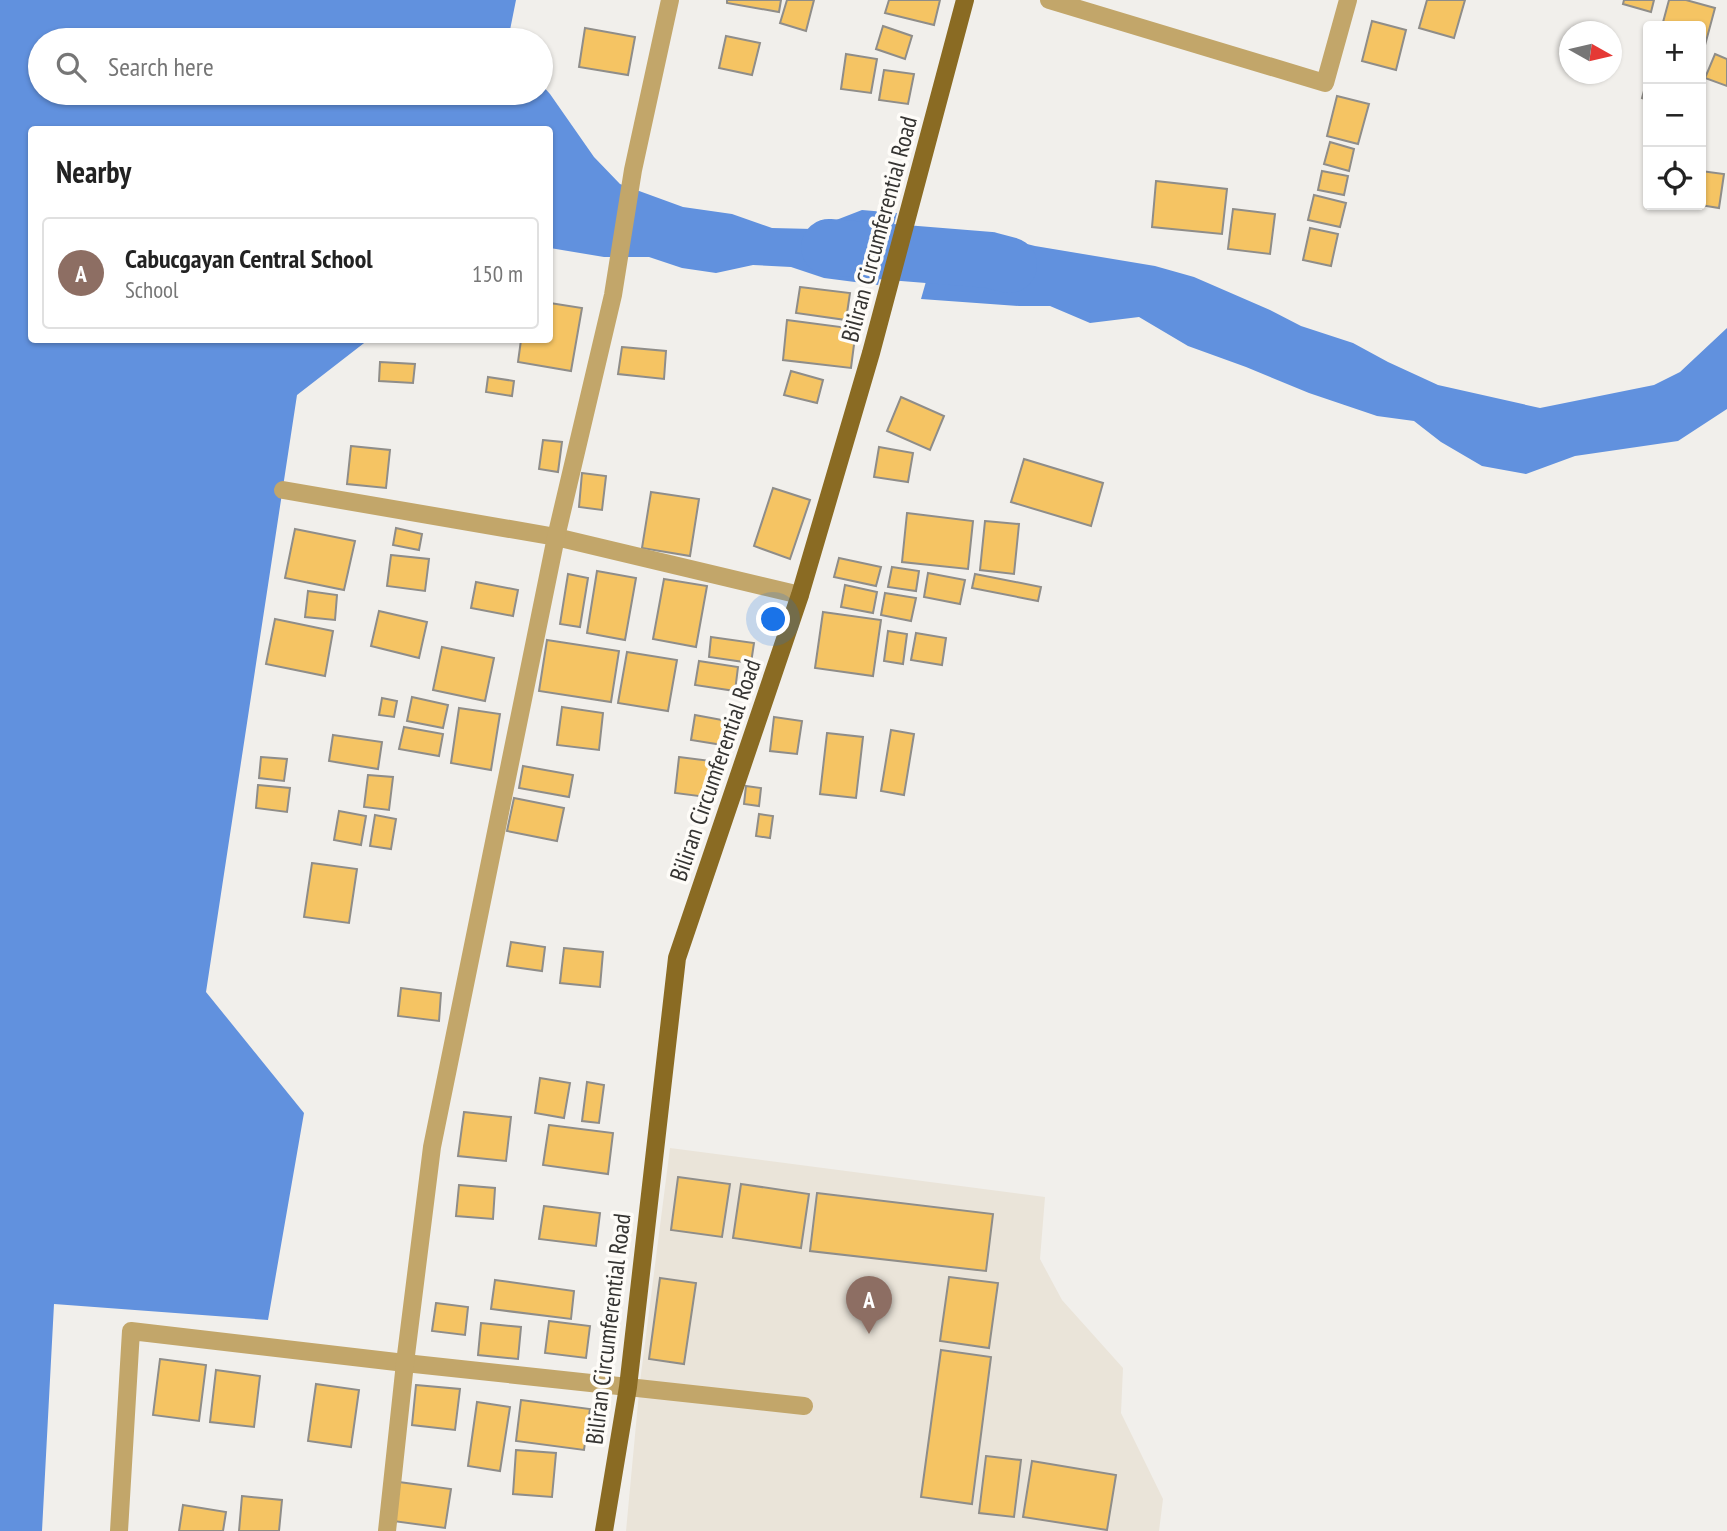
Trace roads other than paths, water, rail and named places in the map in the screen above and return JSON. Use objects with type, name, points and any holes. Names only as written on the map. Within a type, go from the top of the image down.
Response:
[{"type":"main road","name":"Biliran Circumferential Road","points":[[604,1531],[628,1387],[677,958],[800,595],[871,353],[965,0]]},
{"type":"street","points":[[387,1531],[432,1147],[556,537],[613,295],[633,170],[670,0]]},
{"type":"street","points":[[1049,0],[1325,83],[1348,0]]},
{"type":"street","points":[[283,490],[556,537],[800,595]]},
{"type":"street","points":[[119,1531],[131,1331],[804,1406]]},
{"type":"water","points":[[0,0],[516,0],[510,28],[28,28],[28,105],[553,105],[553,98],[594,157],[620,184],[683,207],[732,214],[772,228],[813,229],[862,210],[897,213],[878,285],[824,278],[791,267],[753,265],[716,273],[682,268],[649,257],[604,257],[553,248],[553,126],[28,126],[28,343],[364,343],[297,395],[206,992],[304,1113],[268,1320],[54,1304],[42,1531],[0,1531]]},
{"type":"water","points":[[941,229],[988,234],[1035,246],[1155,266],[1194,277],[1301,326],[1353,343],[1438,385],[1540,408],[1654,385],[1680,372],[1727,328],[1727,409],[1678,441],[1575,456],[1526,474],[1482,466],[1441,442],[1414,421],[1377,416],[1309,393],[1188,346],[1139,317],[1090,323],[1050,306],[921,299]]},
{"type":"waterway","points":[[829,247],[990,260],[1009,265]]},
{"type":"place","name":"Cabucgayan Central School","points":[[869,1334]]}]
